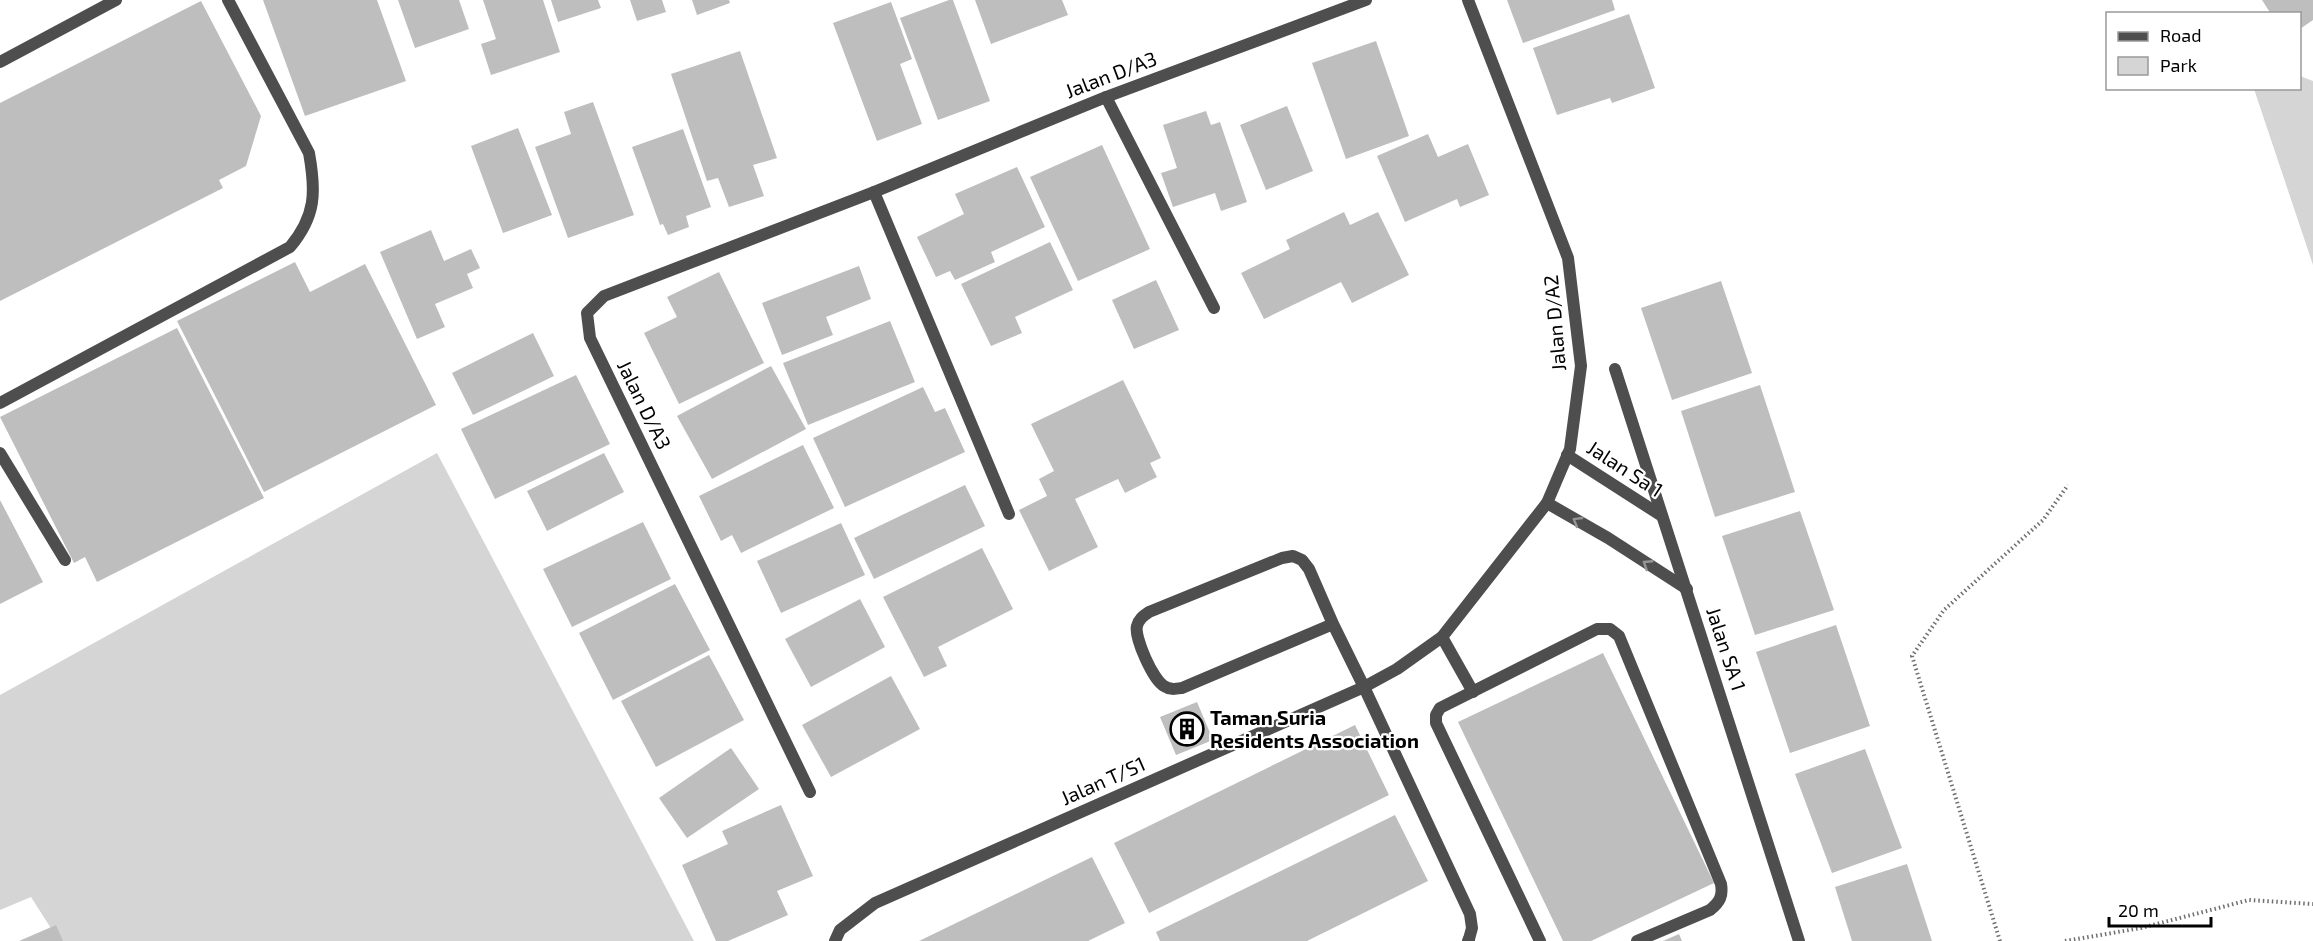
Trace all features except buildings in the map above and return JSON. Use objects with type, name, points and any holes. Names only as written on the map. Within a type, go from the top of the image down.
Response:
[{"type":"street","points":[[0,62],[116,0]]},
{"type":"street","points":[[0,404],[290,247],[303,231],[313,206],[313,176],[309,153],[228,0]]},
{"type":"street","name":"Jalan D/A3","points":[[810,792],[590,338],[587,313],[604,296],[874,192],[1106,97],[1366,0]]},
{"type":"street","name":"Jalan D/A2","points":[[1397,669],[1442,638],[1547,503],[1570,448],[1581,366],[1568,258],[1468,0]]},
{"type":"street","points":[[1106,97],[1214,308]]},
{"type":"street","points":[[874,192],[1009,514]]},
{"type":"street","name":"Jalan SA 1","points":[[1615,369],[1799,941]]},
{"type":"street","points":[[0,453],[65,560]]},
{"type":"street","name":"Jalan Sa 1","points":[[1567,455],[1662,516]]},
{"type":"street","points":[[1547,503],[1608,538],[1687,589]]},
{"type":"street","points":[[1333,624],[1182,688],[1172,690],[1162,686],[1156,678],[1138,638],[1136,627],[1140,618],[1149,612],[1282,558],[1293,556],[1302,560],[1309,569],[1470,914],[1472,928],[1469,940]]},
{"type":"street","points":[[1540,941],[1436,723],[1436,715],[1440,708],[1597,630],[1610,629],[1619,636],[1721,884],[1722,894],[1719,904],[1710,910],[1637,941]]},
{"type":"street","points":[[1442,638],[1473,692]]},
{"type":"street","name":"Jalan T/S1","points":[[835,941],[840,930],[875,903],[1364,687],[1397,669]]},
{"type":"path","points":[[2000,941],[1912,656],[1944,610],[2043,520],[2068,484]]},
{"type":"path","points":[[2065,941],[2141,928],[2249,900],[2313,904]]},
{"type":"green space","points":[[2301,76],[2313,81],[2313,265],[2254,90],[2301,90]]},
{"type":"green space","points":[[437,453],[694,941],[59,941],[31,897],[0,910],[0,695]]},
{"type":"place","name":"Taman Suria Residents Association","points":[[1187,729]]}]
